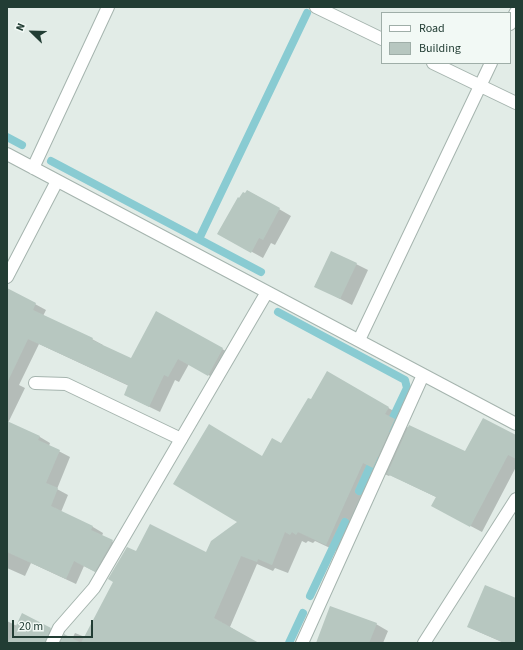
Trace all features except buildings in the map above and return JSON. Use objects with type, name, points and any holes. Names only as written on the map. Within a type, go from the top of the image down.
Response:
[{"type":"street","points":[[33,168],[108,7]]},
{"type":"street","points":[[316,7],[381,39]]},
{"type":"street","points":[[511,22],[516,12]]},
{"type":"street","points":[[435,64],[516,103]]},
{"type":"street","points":[[359,340],[491,64]]},
{"type":"street","points":[[7,154],[516,424]]},
{"type":"street","points":[[7,277],[57,181]]},
{"type":"street","points":[[52,643],[59,628],[94,588],[267,292]]},
{"type":"street","points":[[302,643],[424,375]]},
{"type":"street","points":[[35,383],[66,384],[181,439]]},
{"type":"street","points":[[424,643],[516,499]]},
{"type":"waterway","points":[[199,239],[307,13]]},
{"type":"waterway","points":[[7,137],[22,145]]},
{"type":"waterway","points":[[51,161],[261,272]]},
{"type":"waterway","points":[[278,312],[405,380],[407,388],[388,428]]},
{"type":"waterway","points":[[359,491],[374,458]]},
{"type":"waterway","points":[[310,596],[345,522]]},
{"type":"waterway","points":[[289,643],[303,613]]}]
